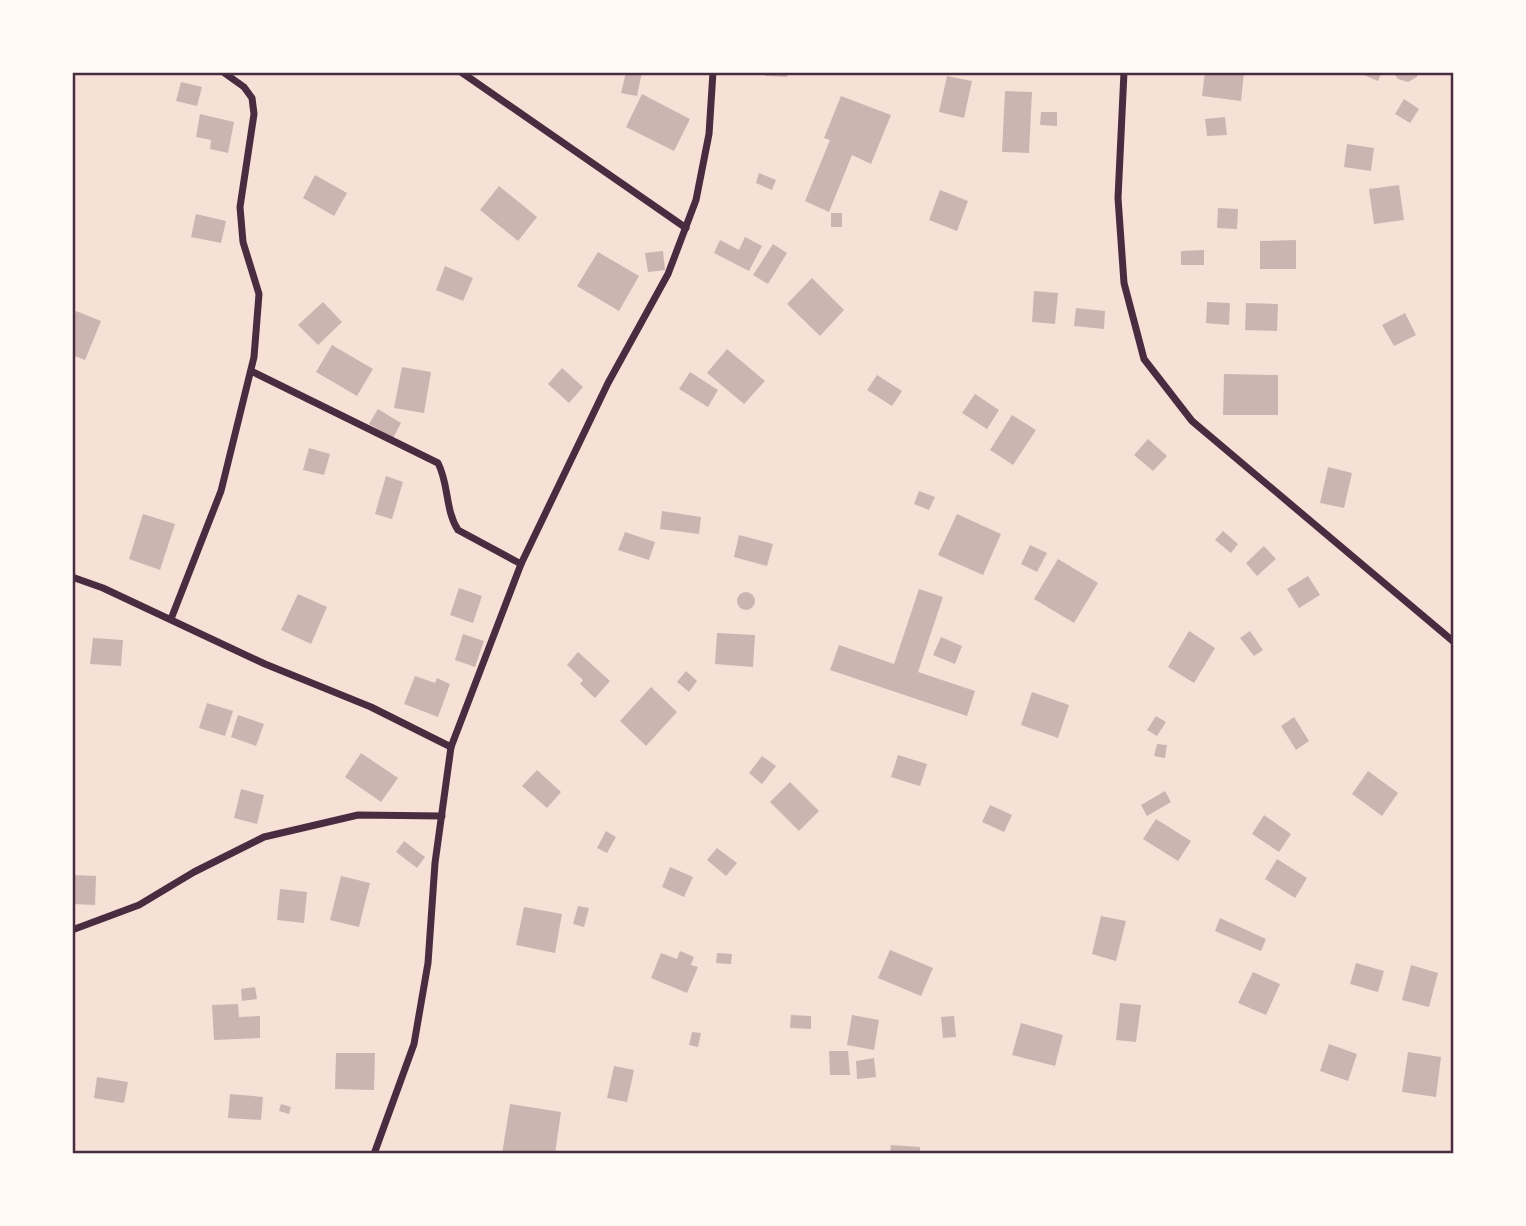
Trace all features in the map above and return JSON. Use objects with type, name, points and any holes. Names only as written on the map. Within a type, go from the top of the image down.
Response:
[{"type":"street","points":[[171,620],[221,491],[251,372],[259,295],[243,242],[240,207],[254,114],[252,98],[244,87],[223,72]]},
{"type":"street","points":[[461,72],[685,228]]},
{"type":"street","points":[[374,1154],[414,1044],[428,963],[435,863],[451,747],[522,564],[608,383],[668,274],[696,200],[709,134],[713,72]]},
{"type":"street","points":[[1124,72],[1118,198],[1122,259],[1124,283],[1144,359],[1192,421],[1454,642]]},
{"type":"street","points":[[251,372],[438,463],[447,479],[452,520],[458,530],[522,564]]},
{"type":"street","points":[[72,577],[265,664],[372,707],[451,747]]},
{"type":"street","points":[[72,930],[139,905],[194,872],[264,837],[358,815],[442,816]]},
{"type":"building","points":[[626,72],[642,72],[637,96],[621,93]]},
{"type":"building","points":[[765,72],[788,72],[787,77],[765,76]]},
{"type":"building","points":[[1205,72],[1244,72],[1241,101],[1202,96]]},
{"type":"building","points":[[1357,72],[1382,72],[1378,81]]},
{"type":"building","points":[[1393,72],[1418,72],[1417,77],[1408,82],[1398,79]]},
{"type":"building","points":[[947,76],[972,81],[964,118],[939,112]]},
{"type":"building","points":[[181,82],[202,87],[197,106],[176,101]]},
{"type":"building","points":[[1005,91],[1032,92],[1029,153],[1002,152]]},
{"type":"building","points":[[642,94],[690,119],[674,151],[626,127]]},
{"type":"building","points":[[841,96],[891,115],[871,164],[852,155],[829,212],[805,201],[830,140],[824,138]]},
{"type":"building","points":[[1404,99],[1419,109],[1410,123],[1395,114]]},
{"type":"building","points":[[1041,112],[1057,112],[1057,126],[1040,125]]},
{"type":"building","points":[[200,114],[234,122],[228,153],[210,149],[211,140],[196,137]]},
{"type":"building","points":[[1225,117],[1227,135],[1207,136],[1205,119]]},
{"type":"building","points":[[1347,144],[1374,148],[1371,171],[1344,167]]},
{"type":"building","points":[[759,173],[776,180],[772,190],[756,183]]},
{"type":"building","points":[[315,175],[347,193],[334,216],[303,198]]},
{"type":"building","points":[[1399,185],[1404,220],[1374,224],[1369,189]]},
{"type":"building","points":[[499,186],[537,217],[518,241],[480,210]]},
{"type":"building","points":[[940,190],[968,201],[957,231],[929,220]]},
{"type":"building","points":[[1218,208],[1238,209],[1237,229],[1217,228]]},
{"type":"building","points":[[831,213],[842,213],[842,227],[831,227]]},
{"type":"building","points":[[196,214],[226,221],[221,243],[191,237]]},
{"type":"building","points":[[745,237],[762,246],[749,271],[714,253],[720,240],[739,250]]},
{"type":"building","points":[[1296,240],[1296,269],[1260,269],[1260,241]]},
{"type":"building","points":[[773,244],[787,253],[768,284],[753,275]]},
{"type":"building","points":[[1204,250],[1204,265],[1181,265],[1181,251]]},
{"type":"building","points":[[663,251],[665,270],[648,272],[645,253]]},
{"type":"building","points":[[598,252],[639,276],[619,311],[577,286]]},
{"type":"building","points":[[445,266],[473,278],[463,301],[436,290]]},
{"type":"building","points":[[812,278],[844,310],[820,336],[787,304]]},
{"type":"building","points":[[1034,291],[1058,293],[1055,324],[1032,322]]},
{"type":"building","points":[[323,302],[342,322],[318,345],[298,325]]},
{"type":"building","points":[[1207,302],[1230,303],[1229,325],[1206,323]]},
{"type":"building","points":[[1246,303],[1278,304],[1277,331],[1245,330]]},
{"type":"building","points":[[1076,308],[1105,311],[1104,329],[1074,326]]},
{"type":"building","points":[[76,311],[101,321],[85,360],[72,355],[72,322]]},
{"type":"building","points":[[1405,313],[1416,335],[1394,346],[1382,325]]},
{"type":"building","points":[[332,345],[373,369],[357,396],[316,372]]},
{"type":"building","points":[[727,349],[765,381],[744,404],[707,373]]},
{"type":"building","points":[[402,367],[431,372],[424,413],[394,408]]},
{"type":"building","points":[[562,368],[583,387],[569,403],[548,384]]},
{"type":"building","points":[[690,372],[718,390],[708,407],[679,389]]},
{"type":"building","points":[[1224,374],[1278,375],[1278,415],[1223,415]]},
{"type":"building","points":[[877,375],[902,391],[892,406],[867,390]]},
{"type":"building","points":[[975,394],[999,410],[987,429],[962,413]]},
{"type":"building","points":[[378,409],[401,423],[393,438],[369,424]]},
{"type":"building","points":[[1012,415],[1036,430],[1013,465],[990,450]]},
{"type":"building","points":[[1148,439],[1167,456],[1153,471],[1134,455]]},
{"type":"building","points":[[309,448],[330,454],[324,475],[303,470]]},
{"type":"building","points":[[1328,467],[1352,473],[1344,508],[1320,503]]},
{"type":"building","points":[[386,476],[403,482],[392,519],[375,514]]},
{"type":"building","points":[[919,491],[935,497],[929,510],[914,504]]},
{"type":"building","points":[[662,511],[701,517],[699,534],[660,529]]},
{"type":"building","points":[[143,514],[175,524],[160,570],[129,559]]},
{"type":"building","points":[[957,514],[1001,534],[983,575],[938,555]]},
{"type":"building","points":[[1223,531],[1238,544],[1231,553],[1215,540]]},
{"type":"building","points":[[625,532],[655,542],[649,560],[618,550]]},
{"type":"building","points":[[739,535],[773,544],[767,566],[734,557]]},
{"type":"building","points":[[1030,545],[1047,553],[1037,572],[1021,564]]},
{"type":"building","points":[[1264,546],[1276,559],[1257,576],[1246,563]]},
{"type":"building","points":[[1058,559],[1098,583],[1074,623],[1034,599]]},
{"type":"building","points":[[1308,576],[1320,595],[1299,608],[1287,589]]},
{"type":"building","points":[[459,588],[482,596],[473,623],[450,615]]},
{"type":"building","points":[[919,589],[943,597],[918,672],[975,691],[967,716],[830,670],[839,645],[894,664]]},
{"type":"building","points":[[746,592],[752,595],[755,601],[752,607],[746,610],[740,607],[737,601],[740,595]]},
{"type":"building","points":[[298,594],[327,607],[311,644],[281,630]]},
{"type":"building","points":[[1189,631],[1215,648],[1194,683],[1168,667]]},
{"type":"building","points":[[1250,631],[1263,650],[1254,656],[1240,638]]},
{"type":"building","points":[[717,633],[755,635],[753,667],[715,664]]},
{"type":"building","points":[[463,634],[484,641],[475,667],[455,660]]},
{"type":"building","points":[[941,637],[962,646],[955,664],[933,655]]},
{"type":"building","points":[[93,638],[123,640],[121,666],[90,664]]},
{"type":"building","points":[[578,652],[610,681],[595,698],[580,684],[583,680],[567,665]]},
{"type":"building","points":[[686,671],[697,681],[689,692],[677,682]]},
{"type":"building","points":[[415,676],[435,683],[437,678],[450,684],[438,717],[404,704]]},
{"type":"building","points":[[651,687],[677,712],[646,746],[620,721]]},
{"type":"building","points":[[1032,692],[1069,705],[1058,738],[1021,725]]},
{"type":"building","points":[[207,703],[233,711],[225,736],[199,728]]},
{"type":"building","points":[[238,715],[264,724],[256,746],[231,737]]},
{"type":"building","points":[[1156,716],[1166,722],[1157,736],[1147,730]]},
{"type":"building","points":[[1294,717],[1309,741],[1296,750],[1281,726]]},
{"type":"building","points":[[1157,744],[1167,745],[1165,758],[1154,756]]},
{"type":"building","points":[[361,753],[398,778],[381,802],[345,777]]},
{"type":"building","points":[[898,755],[927,764],[920,786],[891,777]]},
{"type":"building","points":[[762,756],[776,766],[762,784],[749,773]]},
{"type":"building","points":[[537,770],[561,792],[547,808],[522,786]]},
{"type":"building","points":[[1368,771],[1398,793],[1382,816],[1352,794]]},
{"type":"building","points":[[790,782],[819,811],[799,831],[770,802]]},
{"type":"building","points":[[241,789],[264,795],[257,824],[234,818]]},
{"type":"building","points":[[1165,791],[1171,802],[1147,816],[1141,805]]},
{"type":"building","points":[[990,805],[1012,815],[1004,832],[982,822]]},
{"type":"building","points":[[1264,815],[1291,834],[1279,852],[1252,834]]},
{"type":"building","points":[[1156,819],[1191,841],[1178,861],[1143,839]]},
{"type":"building","points":[[606,831],[616,837],[607,853],[597,848]]},
{"type":"building","points":[[404,841],[425,857],[417,868],[396,852]]},
{"type":"building","points":[[717,848],[737,863],[726,876],[707,860]]},
{"type":"building","points":[[1277,859],[1307,878],[1295,898],[1265,879]]},
{"type":"building","points":[[670,867],[693,877],[684,897],[662,887]]},
{"type":"building","points":[[73,875],[96,876],[95,905],[72,904]]},
{"type":"building","points":[[341,876],[370,883],[359,927],[330,920]]},
{"type":"building","points":[[280,889],[307,892],[304,923],[277,920]]},
{"type":"building","points":[[578,906],[589,908],[584,927],[573,924]]},
{"type":"building","points":[[524,907],[562,914],[555,953],[516,945]]},
{"type":"building","points":[[1101,916],[1126,921],[1116,961],[1092,954]]},
{"type":"building","points":[[1220,918],[1266,939],[1261,951],[1215,931]]},
{"type":"building","points":[[890,950],[933,968],[921,996],[878,978]]},
{"type":"building","points":[[680,951],[694,957],[691,965],[698,967],[687,993],[651,978],[661,953],[677,959]]},
{"type":"building","points":[[717,953],[732,954],[731,964],[716,963]]},
{"type":"building","points":[[1356,963],[1384,971],[1378,992],[1350,984]]},
{"type":"building","points":[[1411,965],[1438,973],[1429,1007],[1402,1000]]},
{"type":"building","points":[[1253,972],[1280,984],[1266,1015],[1238,1003]]},
{"type":"building","points":[[255,987],[257,999],[242,1001],[241,989]]},
{"type":"building","points":[[1120,1003],[1141,1005],[1136,1042],[1116,1040]]},
{"type":"building","points":[[238,1004],[239,1017],[260,1016],[260,1038],[214,1040],[212,1005]]},
{"type":"building","points":[[791,1015],[811,1016],[811,1029],[790,1028]]},
{"type":"building","points":[[852,1015],[879,1020],[874,1050],[847,1045]]},
{"type":"building","points":[[954,1016],[956,1037],[943,1038],[941,1017]]},
{"type":"building","points":[[1021,1023],[1063,1035],[1055,1066],[1012,1055]]},
{"type":"building","points":[[692,1032],[701,1033],[698,1047],[689,1045]]},
{"type":"building","points":[[1329,1044],[1357,1054],[1348,1081],[1320,1071]]},
{"type":"building","points":[[829,1051],[848,1051],[850,1075],[830,1075]]},
{"type":"building","points":[[1408,1052],[1441,1057],[1436,1097],[1402,1092]]},
{"type":"building","points":[[336,1053],[375,1053],[374,1090],[335,1089]]},
{"type":"building","points":[[874,1058],[876,1077],[857,1079],[856,1061]]},
{"type":"building","points":[[614,1066],[634,1070],[627,1102],[607,1098]]},
{"type":"building","points":[[97,1077],[128,1082],[124,1103],[94,1098]]},
{"type":"building","points":[[230,1094],[263,1097],[261,1120],[228,1118]]},
{"type":"building","points":[[281,1104],[291,1107],[289,1114],[279,1111]]},
{"type":"building","points":[[510,1104],[561,1112],[555,1154],[502,1154]]},
{"type":"building","points":[[891,1145],[920,1147],[920,1154],[890,1154]]}]
